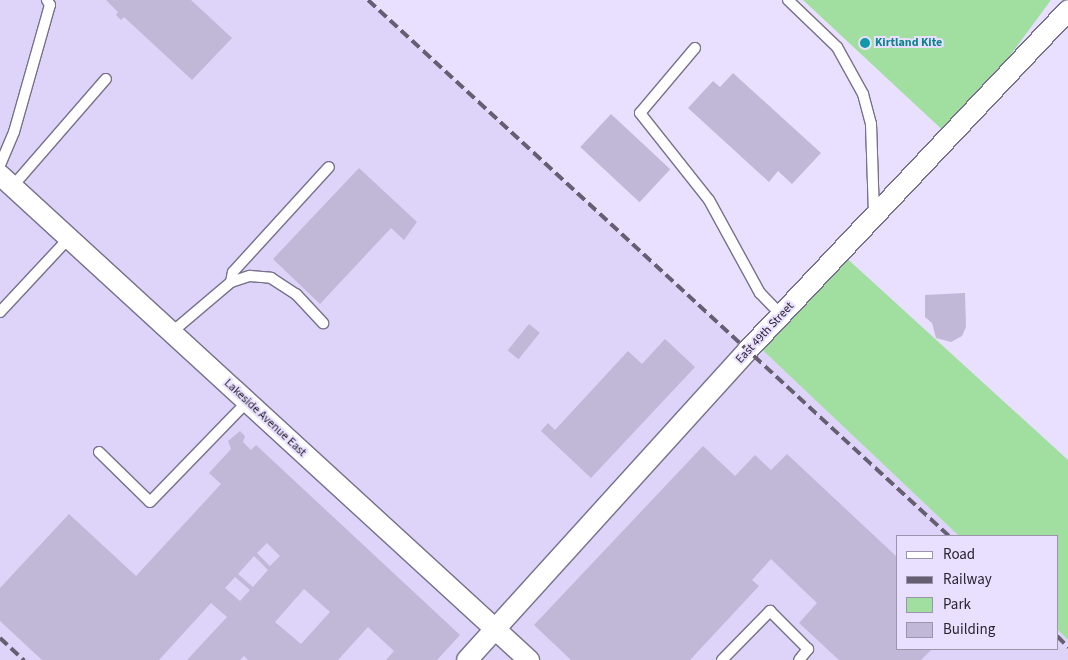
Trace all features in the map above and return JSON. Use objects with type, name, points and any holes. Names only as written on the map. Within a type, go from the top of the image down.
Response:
[{"type":"street","name":"East 49th Street","points":[[467,660],[781,315],[1068,10]]},
{"type":"street","name":"Lakeside Avenue East","points":[[6,181],[529,660]]},
{"type":"lane","points":[[0,165],[14,132],[50,5],[47,0]]},
{"type":"lane","points":[[788,0],[838,47],[863,94],[872,124],[874,217]]},
{"type":"lane","points":[[695,48],[640,113],[709,200],[760,293],[781,315]]},
{"type":"lane","points":[[6,181],[106,79]]},
{"type":"lane","points":[[231,282],[233,272],[329,166]]},
{"type":"lane","points":[[0,312],[69,238]]},
{"type":"lane","points":[[172,332],[231,282],[250,276],[271,278],[296,294],[323,323]]},
{"type":"lane","points":[[99,452],[150,502],[247,402]]},
{"type":"lane","points":[[722,660],[770,611],[808,649],[799,660]]},
{"type":"shaded area","points":[[0,0],[368,0],[748,350],[755,343],[958,535],[896,535],[896,650],[1058,650],[1058,630],[1068,640],[1068,660],[0,660]]},
{"type":"green space","points":[[803,0],[1051,0],[950,137]]},
{"type":"green space","points":[[841,253],[1068,460],[1068,640],[1058,630],[1058,535],[958,535],[755,343]]},
{"type":"building","points":[[106,0],[191,0],[232,38],[192,80],[124,17],[121,20],[116,15],[118,12]]},
{"type":"building","points":[[733,73],[821,153],[792,184],[778,171],[769,182],[688,108],[713,81],[720,87]]},
{"type":"building","points":[[611,114],[670,169],[640,202],[580,147]]},
{"type":"building","points":[[359,168],[417,222],[404,240],[391,228],[320,304],[273,259]]},
{"type":"building","points":[[965,293],[966,327],[962,336],[951,342],[936,338],[932,323],[925,317],[925,295]]},
{"type":"building","points":[[529,324],[540,333],[518,359],[508,350]]},
{"type":"building","points":[[665,339],[695,367],[591,478],[541,431],[548,423],[555,430],[628,351],[642,364]]},
{"type":"building","points":[[240,431],[245,436],[243,442],[251,450],[256,445],[460,635],[437,660],[386,660],[394,651],[368,627],[338,660],[248,660],[244,656],[240,660],[187,660],[227,617],[211,603],[159,660],[42,660],[0,621],[0,588],[69,514],[136,576],[221,484],[209,473],[231,449],[228,441]],"holes":[[[267,543],[280,556],[270,566],[257,553]],[[254,556],[268,570],[253,587],[238,574]],[[235,577],[250,590],[240,601],[225,588]],[[304,589],[330,612],[301,644],[275,622]]]},
{"type":"building","points":[[703,446],[735,476],[755,455],[771,470],[787,454],[896,556],[896,650],[931,650],[921,660],[839,660],[799,623],[817,603],[771,559],[752,580],[759,586],[690,660],[571,660],[534,625]]},
{"type":"railway","points":[[368,0],[948,535]]},
{"type":"railway","points":[[1058,637],[1068,647]]},
{"type":"railway","points":[[0,638],[24,660]]},
{"type":"place","name":"Kirtland Kite","points":[[865,43]]}]
